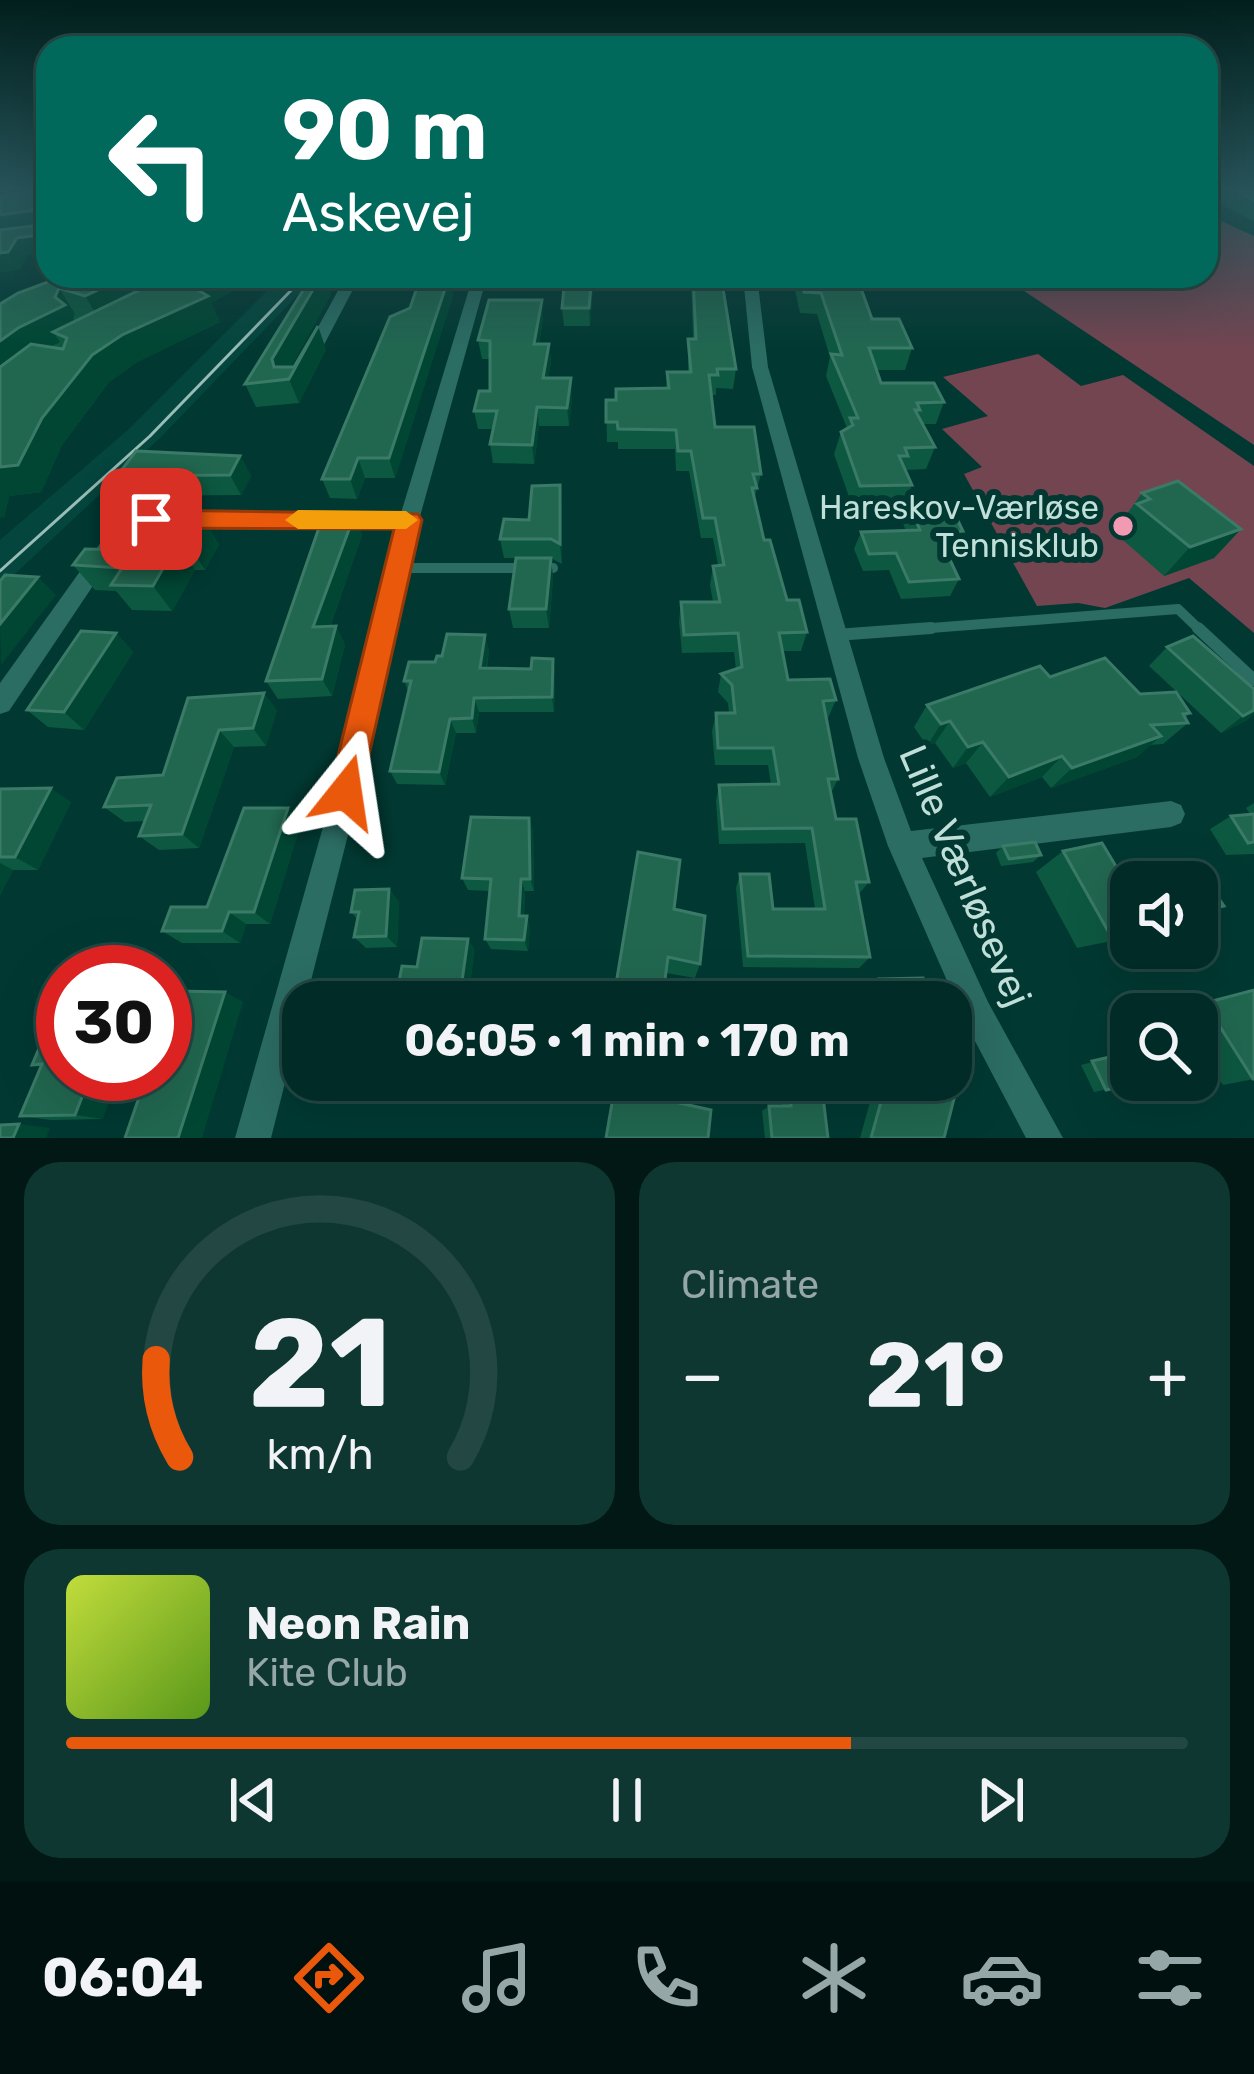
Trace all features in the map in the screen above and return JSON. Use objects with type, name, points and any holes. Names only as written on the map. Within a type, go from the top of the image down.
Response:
[{"type":"street","points":[[294,385],[347,288]]},
{"type":"street","points":[[253,1138],[365,721],[409,520],[477,288]]},
{"type":"street","name":"Lille Værløsevej","points":[[751,288],[760,367],[902,846],[977,1013],[1046,1138]]},
{"type":"street","points":[[0,703],[116,536],[132,526],[151,519],[409,520]]},
{"type":"street","points":[[902,846],[1171,814]]},
{"type":"lane","points":[[399,568],[553,568]]},
{"type":"lane","points":[[836,635],[1178,609],[1254,680]]},
{"type":"shaded area","points":[[1218,243],[1254,243],[1254,445],[1020,288],[1218,288]]},
{"type":"shaded area","points":[[270,288],[304,288],[161,437],[0,588],[0,540],[129,429]]},
{"type":"shaded area","name":"Hareskov-Værløse Tennisklub","points":[[1038,354],[1081,386],[1123,375],[1254,466],[1254,633],[1189,578],[1105,608],[1078,603],[1037,606],[964,474],[982,467],[942,429],[988,416],[943,377]]},
{"type":"building","points":[[0,243],[14,243],[8,252],[0,253]]},
{"type":"building","points":[[36,286],[59,288],[55,297],[65,305],[0,341],[0,304]]},
{"type":"building","points":[[59,288],[102,288],[85,296]]},
{"type":"building","points":[[143,288],[195,288],[208,296],[122,335],[92,355],[42,418],[18,465],[0,467],[0,367],[31,344],[63,349],[67,338],[53,332]]},
{"type":"building","points":[[305,288],[314,288],[272,359],[274,367],[294,367],[318,326],[289,379],[245,384]]},
{"type":"building","points":[[417,288],[445,288],[389,458],[358,458],[350,479],[322,479],[390,317],[410,308]]},
{"type":"building","points":[[564,288],[591,288],[589,308],[562,308]]},
{"type":"building","points":[[694,288],[723,288],[736,369],[717,369],[718,375],[709,375],[715,427],[754,427],[761,474],[753,474],[757,488],[752,488],[764,540],[770,540],[787,600],[799,600],[807,632],[779,633],[788,680],[830,679],[836,700],[823,701],[838,779],[828,779],[836,819],[856,819],[869,882],[856,882],[870,957],[748,956],[740,874],[769,874],[773,909],[825,909],[812,828],[723,829],[719,785],[779,784],[773,748],[718,748],[716,713],[735,713],[732,685],[721,674],[742,667],[738,633],[684,635],[681,602],[720,602],[713,566],[724,565],[715,518],[703,518],[691,451],[678,451],[676,430],[618,429],[617,422],[606,422],[606,400],[616,400],[616,389],[669,388],[667,372],[691,372],[688,339],[696,339]]},
{"type":"building","points":[[803,288],[861,288],[872,319],[899,319],[912,348],[869,348],[881,383],[934,383],[944,402],[917,403],[920,410],[915,410],[935,447],[905,448],[908,456],[899,456],[912,485],[860,486],[841,432],[853,425],[850,418],[858,418],[831,354],[842,355],[821,293],[804,292]]},
{"type":"building","points":[[489,300],[542,300],[534,344],[549,344],[543,378],[571,378],[567,408],[537,407],[532,445],[490,444],[497,411],[474,411],[479,391],[490,391],[490,341],[478,340]]},
{"type":"building","points":[[136,451],[240,456],[230,475],[117,476]]},
{"type":"building","points":[[1178,481],[1241,529],[1190,547],[1137,504],[1150,499],[1142,493]]},
{"type":"building","points":[[560,485],[560,544],[551,539],[500,539],[504,519],[529,520],[532,486]]},
{"type":"building","points":[[948,500],[963,531],[937,532],[959,579],[909,582],[896,553],[869,554],[861,532],[920,530],[908,502]]},
{"type":"building","points":[[323,516],[354,516],[313,627],[336,626],[322,679],[266,681]]},
{"type":"building","points":[[157,517],[203,518],[189,545],[177,544],[153,586],[111,585],[122,568],[73,565],[85,549],[132,550]]},
{"type":"building","points":[[516,558],[551,558],[546,609],[509,609]]},
{"type":"building","points":[[5,575],[38,577],[0,624],[0,581]]},
{"type":"building","points":[[81,631],[116,633],[64,712],[27,710]]},
{"type":"building","points":[[447,634],[485,635],[480,668],[531,669],[532,658],[553,659],[552,697],[474,698],[472,718],[450,719],[439,772],[390,771],[411,681],[404,681],[409,662],[435,662],[442,656]]},
{"type":"building","points":[[1193,636],[1254,689],[1254,710],[1243,716],[1167,647]]},
{"type":"building","points":[[1105,658],[1140,694],[1176,692],[1190,713],[1183,714],[1188,723],[1151,725],[1161,736],[1072,768],[1062,756],[1009,777],[983,742],[968,747],[950,721],[941,724],[927,705],[1040,666],[1050,677]]},
{"type":"building","points":[[264,693],[253,728],[219,730],[182,834],[139,836],[151,805],[104,807],[117,778],[163,775],[188,698]]},
{"type":"building","points":[[51,788],[15,857],[0,857],[0,789]]},
{"type":"building","points":[[244,808],[288,808],[254,912],[229,912],[222,931],[162,931],[171,907],[207,907]]},
{"type":"building","points":[[1254,814],[1254,842],[1248,843],[1231,816]]},
{"type":"building","points":[[471,817],[529,818],[530,879],[521,879],[519,916],[527,916],[524,940],[485,939],[491,879],[462,878]]},
{"type":"building","points":[[1035,842],[1041,855],[1009,859],[1003,846]]},
{"type":"building","points":[[1102,843],[1113,861],[1110,931],[1108,931],[1063,851]]},
{"type":"building","points":[[638,852],[680,860],[674,909],[705,916],[700,964],[668,957],[665,981],[616,981]]},
{"type":"building","points":[[389,889],[386,936],[354,937],[359,912],[351,912],[355,890]]},
{"type":"building","points":[[422,938],[468,939],[462,981],[399,981],[402,966],[417,967]]},
{"type":"building","points":[[923,978],[924,981],[879,981]]},
{"type":"building","points":[[1254,990],[1254,1079],[1218,1024],[1218,1000]]},
{"type":"building","points":[[192,991],[225,992],[192,1095]]},
{"type":"building","points":[[1110,1057],[1110,1089],[1106,1090],[1092,1061]]},
{"type":"building","points":[[36,1078],[36,1101],[80,1101],[75,1115],[20,1116]]},
{"type":"building","points":[[138,1101],[190,1101],[178,1138],[125,1138]]},
{"type":"building","points":[[612,1101],[670,1101],[711,1110],[708,1138],[606,1138]]},
{"type":"building","points":[[790,1101],[824,1101],[828,1138],[772,1138],[769,1106],[791,1106]]},
{"type":"building","points":[[881,1101],[953,1101],[944,1138],[871,1138]]},
{"type":"building","points":[[19,1124],[13,1138],[0,1138],[0,1125]]},
{"type":"tram line","points":[[0,571],[150,436],[293,288]]},
{"type":"slow traffic","points":[[298,520],[406,520]]},
{"type":"place","name":"Hareskov-Værløse Tennisklub","points":[[1123,526]]},
{"type":"route","points":[[151,519],[409,520],[346,792]]}]
